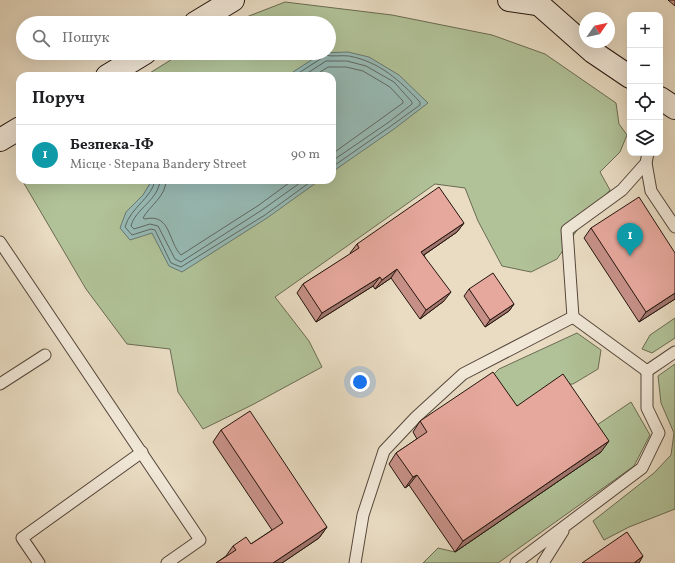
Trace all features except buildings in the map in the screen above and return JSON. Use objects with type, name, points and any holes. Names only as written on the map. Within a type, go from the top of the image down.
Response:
[{"type":"street","points":[[207,16],[233,0]]},
{"type":"street","points":[[509,0],[536,2],[593,52],[627,76]]},
{"type":"street","points":[[113,72],[133,60]]},
{"type":"street","points":[[0,140],[16,130]]},
{"type":"lane","points":[[647,158],[650,191],[675,227]]},
{"type":"lane","points":[[647,158],[622,190],[567,230],[573,317],[647,371]]},
{"type":"lane","points":[[1,247],[142,452],[200,540],[167,563]]},
{"type":"lane","points":[[355,563],[363,515],[384,451],[416,417],[463,374],[573,317]]},
{"type":"lane","points":[[647,371],[675,352]]},
{"type":"lane","points":[[0,384],[45,355]]},
{"type":"lane","points":[[516,563],[642,468],[659,433],[647,408],[647,371]]},
{"type":"lane","points":[[39,563],[22,538],[142,452]]},
{"type":"lane","points":[[543,563],[567,525]]},
{"type":"green space","points":[[285,2],[392,15],[492,35],[545,54],[616,103],[619,124],[627,135],[620,152],[600,172],[610,190],[582,223],[557,259],[531,272],[502,266],[478,221],[465,188],[435,184],[275,297],[309,341],[322,367],[252,405],[203,429],[178,392],[170,349],[127,344],[86,289],[24,184],[336,184],[336,72],[151,72],[171,60],[336,60],[336,16],[249,16]]},
{"type":"green space","points":[[675,318],[675,338],[652,353],[642,349],[650,335]]},
{"type":"green space","points":[[577,333],[601,350],[598,369],[573,384],[555,385],[509,417],[485,383],[499,369]]},
{"type":"green space","points":[[675,364],[675,509],[629,527],[604,540],[593,521],[654,473],[671,455],[674,433],[661,403],[658,376]]},
{"type":"green space","points":[[631,402],[650,435],[634,466],[498,563],[423,563],[438,548],[455,552],[601,452],[602,446],[597,425]]},
{"type":"water","points":[[336,52],[348,52],[369,57],[399,75],[428,103],[394,129],[336,169],[336,72],[293,72],[311,60],[336,60]]},
{"type":"water","points":[[150,184],[314,184],[267,218],[182,272],[169,266],[152,233],[130,240],[120,228],[126,212],[143,195]]},
{"type":"place","name":"Безпека-ІФ","points":[[630,256]]}]
